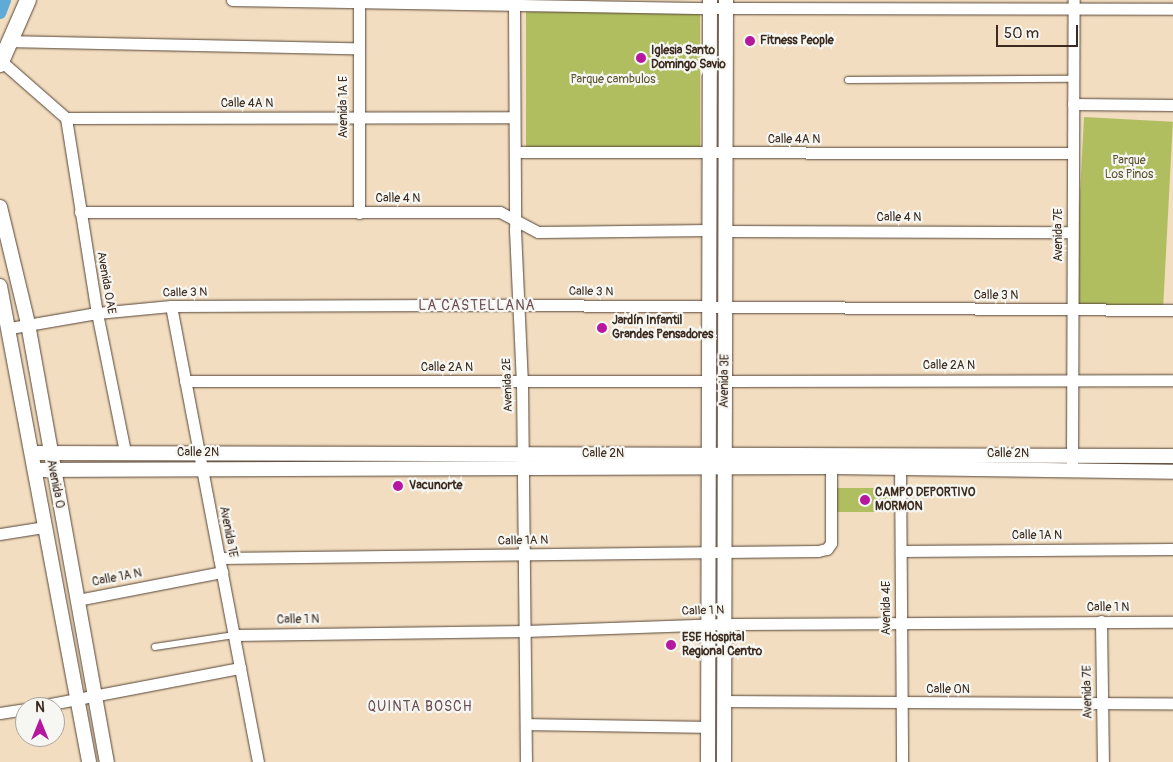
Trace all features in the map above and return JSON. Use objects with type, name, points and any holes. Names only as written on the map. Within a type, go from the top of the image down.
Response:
[{"type":"main road","points":[[1,63],[28,0]]},
{"type":"street","points":[[232,0],[359,1],[514,6],[1074,4],[1173,9]]},
{"type":"street","name":"Avenida 1A E","points":[[359,1],[359,213]]},
{"type":"street","name":"Avenida 3E","points":[[708,762],[710,4]]},
{"type":"street","name":"Avenida 3E","points":[[724,762],[726,4]]},
{"type":"street","name":"Avenida 7E","points":[[1073,470],[1071,454],[1074,4]]},
{"type":"street","name":"Avenida 2E","points":[[514,6],[515,221],[522,382],[526,762]]},
{"type":"street","points":[[10,41],[358,48]]},
{"type":"street","points":[[1,63],[66,118]]},
{"type":"street","points":[[1073,104],[1173,105]]},
{"type":"street","name":"Calle 4A N","points":[[66,118],[514,117]]},
{"type":"street","name":"Avenida 0AE","points":[[66,118],[97,313],[125,452]]},
{"type":"street","name":"Calle 4A N","points":[[515,152],[726,154],[1073,153]]},
{"type":"street","name":"Avenida 0","points":[[0,207],[28,324],[108,762]]},
{"type":"street","name":"Calle 4 N","points":[[80,212],[500,212],[510,215],[515,221],[538,232],[710,230]]},
{"type":"street","name":"Calle 4 N","points":[[726,232],[1072,232]]},
{"type":"street","name":"Avenida 0","points":[[0,286],[10,328],[44,527],[89,762]]},
{"type":"street","name":"Calle 3 N","points":[[10,328],[97,313],[171,306],[518,305],[1173,310]]},
{"type":"street","name":"Avenida 1E","points":[[171,306],[258,762]]},
{"type":"street","name":"Calle 2A N","points":[[725,381],[1173,380]]},
{"type":"street","name":"Calle 2A N","points":[[185,381],[709,381]]},
{"type":"street","name":"Calle 2N","points":[[32,453],[523,454],[709,461],[900,454],[1173,456]]},
{"type":"street","name":"Avenida 4E","points":[[900,454],[902,762]]},
{"type":"street","name":"Calle 2N","points":[[35,470],[523,468],[709,461]]},
{"type":"street","name":"Calle 2N","points":[[724,461],[900,470],[1173,472]]},
{"type":"street","name":"Calle 1A N","points":[[219,558],[724,553],[827,550],[831,543],[831,467]]},
{"type":"street","points":[[0,534],[44,527]]},
{"type":"street","name":"Calle 1A N","points":[[900,551],[1173,549]]},
{"type":"street","name":"Calle 1A N","points":[[77,600],[222,572]]},
{"type":"street","name":"Avenida 7E","points":[[1101,621],[1103,762]]},
{"type":"street","name":"Calle 1 N","points":[[234,635],[525,631],[724,624],[1173,622]]},
{"type":"street","points":[[65,701],[240,668]]},
{"type":"street","name":"Calle 0N","points":[[724,701],[901,704],[1173,703]]},
{"type":"street","points":[[0,713],[15,711]]},
{"type":"street","points":[[526,724],[708,727]]},
{"type":"lane","points":[[848,80],[1073,79]]},
{"type":"lane","points":[[155,646],[234,635]]},
{"type":"green space","name":"Parque cambulos","points":[[526,12],[700,12],[700,148],[526,148]]},
{"type":"green space","name":"Parque Los Pinos","points":[[1084,117],[1173,122],[1163,310],[1074,306]]},
{"type":"green space","name":"CAMPO DEPORTIVO MORMON","points":[[837,488],[894,488],[894,512],[837,512]]},
{"type":"waterway","points":[[0,13],[5,0]]},
{"type":"place","name":"Fitness People","points":[[750,41]]},
{"type":"place","name":"Iglesia Santo Domingo Savio","points":[[641,58]]},
{"type":"place","name":"Jardín Infantil Grandes Pensadores","points":[[602,328]]},
{"type":"place","name":"Vacunorte","points":[[398,486]]},
{"type":"place","name":"CAMPO DEPORTIVO MORMON","points":[[865,500]]},
{"type":"place","name":"ESE Hospital Regional Centro","points":[[671,645]]},
{"type":"district","name":"LA CASTELLANA","points":[[477,306]]},
{"type":"district","name":"QUINTA BOSCH","points":[[420,707]]}]
